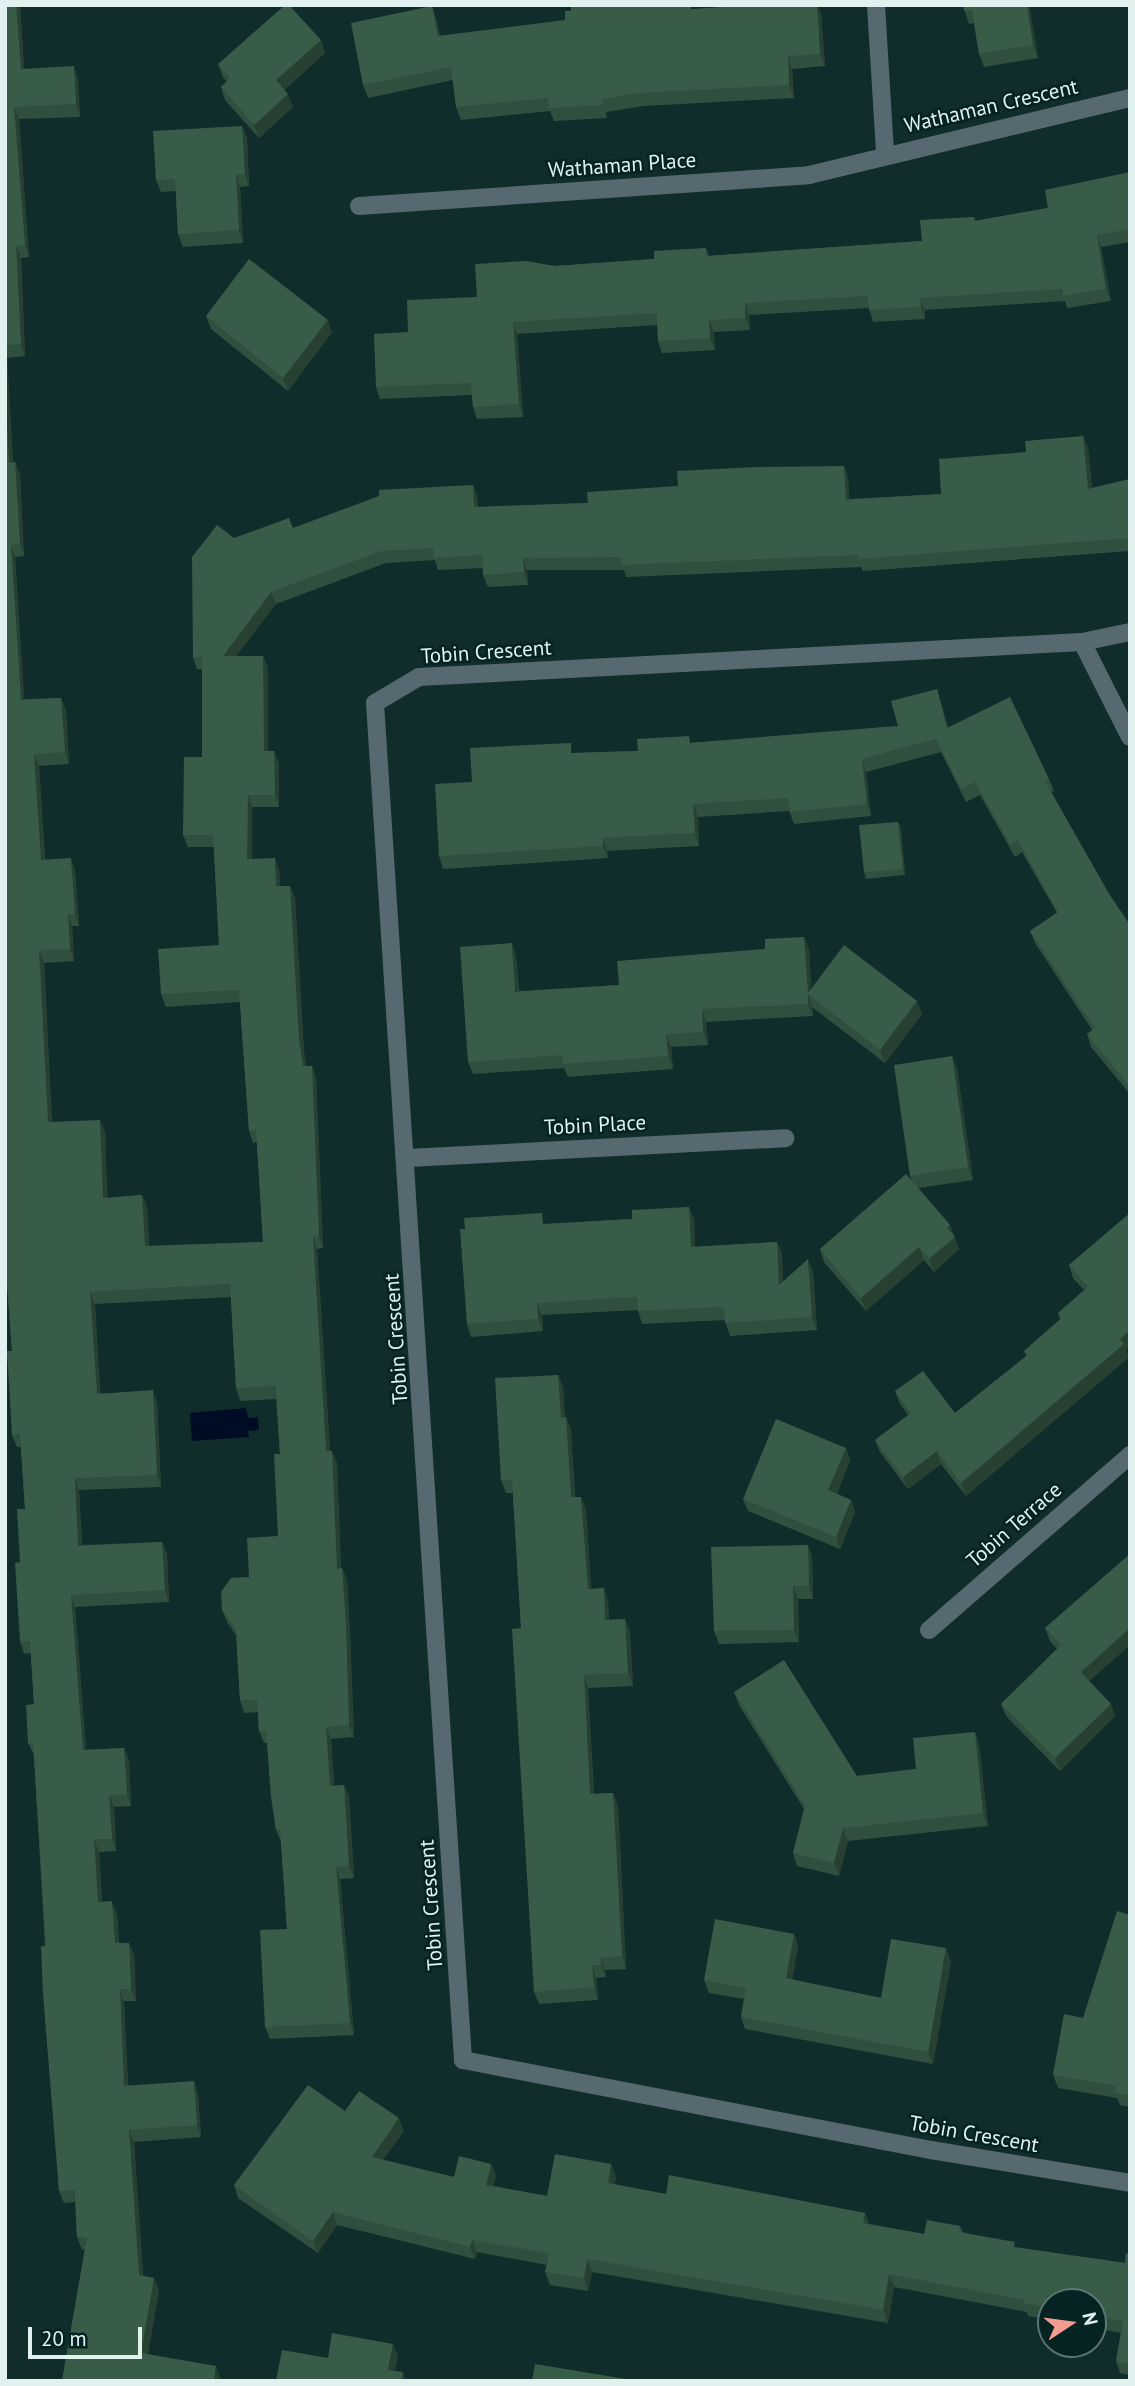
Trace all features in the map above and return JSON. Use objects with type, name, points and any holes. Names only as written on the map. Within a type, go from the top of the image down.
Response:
[{"type":"street","name":"Wathaman Crescent","points":[[876,5],[885,154],[1130,98]]},
{"type":"street","name":"Wathaman Place","points":[[359,206],[809,175],[885,154]]},
{"type":"street","name":"Tobin Crescent","points":[[1130,632],[1083,642],[419,677],[375,702],[408,1158],[463,2060],[932,2150],[1130,2183]]},
{"type":"street","points":[[1083,642],[1130,737]]},
{"type":"street","name":"Tobin Place","points":[[408,1158],[785,1138]]},
{"type":"street","name":"Tobin Terrace","points":[[929,1630],[1130,1455]]},
{"type":"water","points":[[246,1408],[248,1418],[258,1417],[259,1430],[248,1431],[249,1437],[192,1441],[190,1413]]},
{"type":"building","points":[[5,5],[16,5],[21,69],[74,66],[76,104],[14,107],[25,245],[16,246],[21,344],[5,345]]},
{"type":"building","points":[[285,5],[289,5],[321,40],[276,80],[288,94],[254,125],[221,87],[230,78],[218,64]]},
{"type":"building","points":[[571,5],[691,5],[691,9],[817,5],[820,54],[788,56],[789,85],[639,93],[602,99],[602,105],[549,108],[548,98],[456,107],[451,67],[363,85],[351,23],[432,6],[438,36],[565,20],[565,11],[571,11]]},
{"type":"building","points":[[963,5],[1027,5],[1033,45],[979,54],[972,10],[964,11]]},
{"type":"building","points":[[242,126],[245,174],[236,174],[239,230],[178,234],[175,179],[156,180],[153,131]]},
{"type":"building","points":[[1130,172],[1130,229],[1097,235],[1106,289],[1063,296],[1062,289],[920,298],[921,307],[869,310],[868,296],[745,303],[745,318],[709,320],[710,338],[658,341],[657,313],[513,322],[519,404],[473,407],[471,383],[376,387],[374,334],[408,332],[407,300],[477,297],[475,264],[526,261],[555,266],[654,259],[654,251],[706,248],[706,256],[922,241],[920,220],[974,217],[974,221],[1048,208],[1045,190]]},
{"type":"building","points":[[249,259],[328,320],[283,378],[206,316]]},
{"type":"building","points":[[5,390],[9,463],[15,462],[20,544],[11,545],[21,700],[61,698],[65,752],[34,754],[41,860],[71,858],[75,914],[68,914],[70,949],[39,950],[48,1122],[100,1120],[103,1198],[142,1195],[145,1246],[263,1242],[256,1130],[249,1131],[239,990],[161,994],[158,949],[219,945],[213,835],[183,835],[184,757],[202,757],[202,657],[193,657],[192,557],[217,525],[234,538],[289,518],[293,528],[379,496],[379,490],[473,485],[474,507],[588,503],[587,492],[678,486],[677,471],[756,467],[844,466],[846,500],[941,494],[939,459],[1026,452],[1025,441],[1083,436],[1088,489],[1130,479],[1130,538],[858,559],[858,555],[622,565],[621,557],[523,558],[524,572],[483,575],[482,555],[434,558],[433,548],[381,551],[271,592],[223,656],[263,656],[264,751],[274,751],[275,795],[248,795],[247,859],[275,858],[276,886],[290,886],[299,1040],[303,1066],[312,1066],[319,1236],[313,1237],[326,1451],[332,1451],[337,1569],[342,1568],[346,1622],[349,1725],[326,1727],[330,1786],[344,1785],[349,1866],[336,1867],[350,2023],[265,2027],[260,1930],[287,1929],[280,1829],[276,1830],[271,1797],[266,1730],[259,1731],[257,1700],[240,1700],[236,1629],[222,1610],[221,1592],[231,1578],[249,1577],[247,1538],[278,1536],[274,1454],[280,1454],[276,1386],[236,1388],[230,1284],[90,1292],[97,1394],[153,1390],[157,1475],[75,1478],[78,1546],[162,1542],[165,1590],[71,1595],[83,1750],[124,1748],[127,1794],[109,1795],[112,1839],[94,1839],[98,1902],[112,1901],[115,1943],[129,1943],[131,1989],[120,1989],[124,2086],[194,2081],[197,2125],[129,2130],[139,2275],[154,2278],[141,2353],[216,2366],[214,2381],[62,2381],[87,2237],[77,2237],[75,2190],[59,2191],[43,1994],[41,1946],[46,1946],[33,1743],[28,1743],[26,1705],[34,1704],[30,1641],[20,1641],[15,1563],[20,1562],[17,1509],[25,1509],[20,1434],[12,1435],[7,1351],[12,1351],[5,1257]]},
{"type":"building","points":[[937,689],[947,728],[1010,697],[1049,779],[1045,781],[1109,894],[1130,925],[1130,1087],[1087,1034],[1095,1028],[1030,931],[1058,912],[1018,840],[1010,844],[975,782],[961,789],[936,739],[862,759],[867,804],[790,812],[788,798],[693,804],[695,833],[603,838],[603,846],[439,856],[435,784],[472,782],[470,748],[571,743],[571,753],[638,751],[637,739],[689,736],[690,743],[898,726],[891,701]]},
{"type":"building","points":[[898,822],[903,869],[864,872],[859,825]]},
{"type":"building","points":[[804,937],[808,993],[844,945],[917,1001],[880,1050],[808,994],[808,1004],[702,1009],[703,1032],[666,1034],[668,1056],[563,1064],[563,1055],[468,1062],[460,947],[512,943],[515,992],[619,985],[617,961],[765,949],[765,939]]},
{"type":"building","points":[[952,1056],[968,1167],[910,1176],[894,1065]]},
{"type":"building","points":[[906,1174],[950,1225],[947,1228],[955,1237],[929,1259],[919,1247],[861,1298],[820,1249]]},
{"type":"building","points":[[689,1207],[691,1247],[777,1242],[779,1285],[808,1259],[812,1317],[725,1323],[724,1307],[638,1311],[637,1297],[537,1303],[538,1319],[467,1324],[460,1229],[465,1229],[464,1218],[542,1213],[543,1224],[632,1219],[632,1210]]},
{"type":"building","points":[[1130,1213],[1130,1330],[1120,1339],[1124,1344],[961,1483],[937,1451],[903,1477],[875,1440],[911,1413],[895,1391],[923,1371],[955,1413],[1028,1355],[1024,1351],[1062,1318],[1058,1313],[1088,1287],[1069,1265]]},
{"type":"building","points":[[558,1375],[561,1418],[566,1417],[571,1497],[581,1497],[588,1589],[604,1588],[605,1620],[625,1619],[628,1673],[584,1675],[590,1794],[613,1793],[622,1956],[600,1958],[601,1965],[592,1965],[594,1987],[534,1992],[512,1629],[521,1628],[512,1480],[501,1480],[495,1378]]},
{"type":"building","points":[[776,1419],[846,1448],[828,1490],[851,1500],[836,1537],[743,1499]]},
{"type":"building","points":[[808,1545],[809,1586],[793,1586],[794,1630],[714,1631],[711,1547]]},
{"type":"building","points":[[1130,1554],[1130,1628],[1081,1672],[1111,1704],[1055,1758],[1001,1704],[1061,1645],[1045,1628]]},
{"type":"building","points":[[784,1660],[857,1776],[916,1769],[913,1738],[975,1732],[983,1813],[843,1828],[834,1863],[793,1853],[805,1805],[734,1692]]},
{"type":"building","points":[[1117,1911],[1130,1915],[1130,2095],[1115,2093],[1116,2086],[1053,2075],[1064,2014],[1083,2018]]},
{"type":"building","points":[[715,1919],[794,1934],[786,1978],[881,1998],[891,1939],[946,1948],[928,2052],[741,2017],[746,1988],[704,1980]]},
{"type":"building","points":[[308,2085],[345,2111],[359,2091],[399,2118],[372,2157],[454,2177],[459,2156],[491,2164],[486,2185],[547,2196],[555,2154],[611,2164],[608,2183],[666,2194],[669,2175],[865,2213],[863,2223],[924,2234],[927,2220],[960,2226],[959,2232],[1015,2242],[1014,2247],[1125,2263],[1126,2253],[1130,2254],[1130,2364],[1116,2361],[1123,2321],[1107,2318],[1107,2288],[1037,2288],[1037,2305],[1024,2303],[1024,2300],[889,2274],[883,2310],[587,2259],[584,2278],[545,2272],[549,2253],[472,2240],[470,2247],[333,2212],[313,2241],[234,2185]]},
{"type":"building","points":[[332,2333],[393,2344],[388,2370],[403,2372],[401,2381],[276,2381],[282,2350],[328,2358]]},
{"type":"building","points":[[535,2364],[638,2381],[532,2381]]}]
